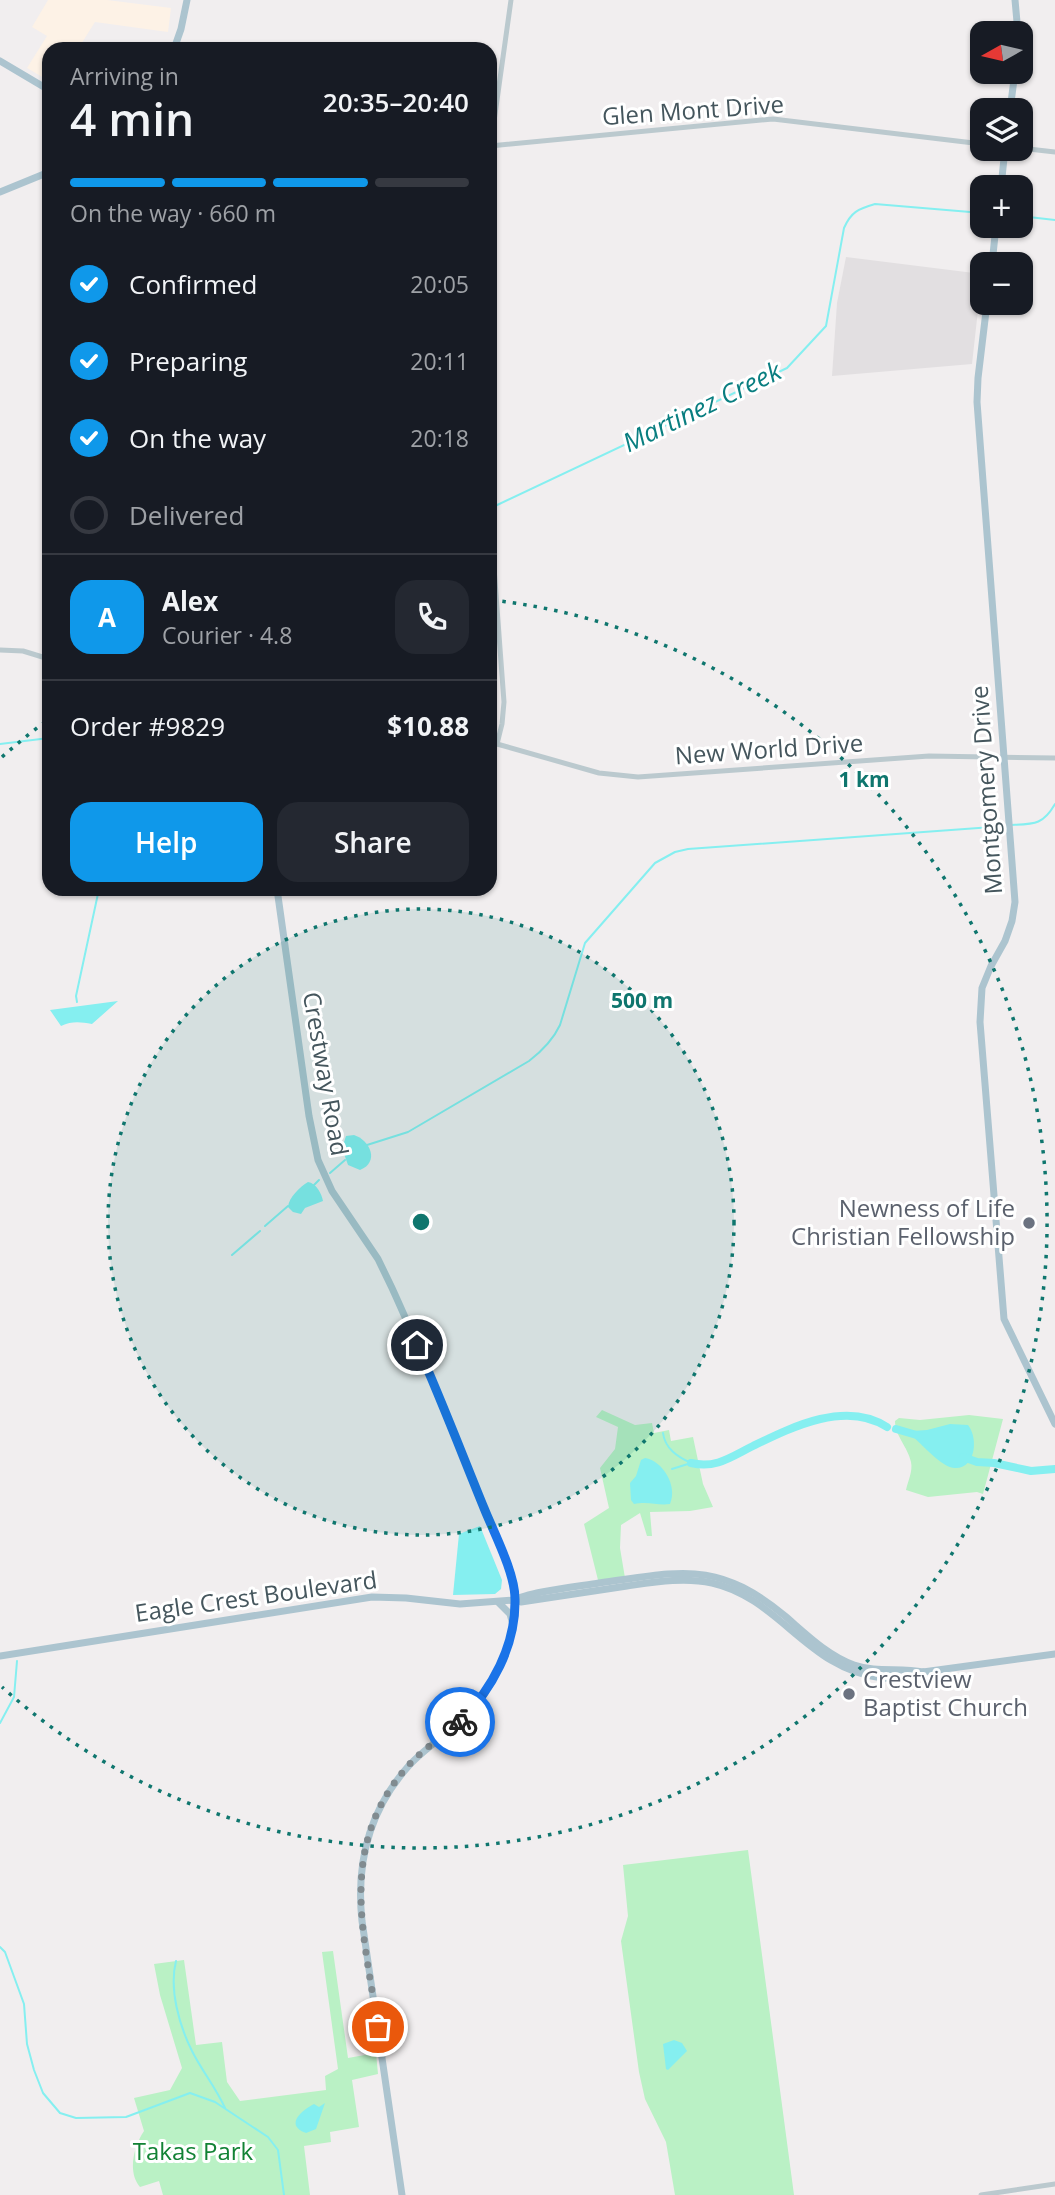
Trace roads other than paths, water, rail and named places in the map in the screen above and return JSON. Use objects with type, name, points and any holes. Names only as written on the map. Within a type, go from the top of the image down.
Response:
[{"type":"main road","points":[[176,42],[187,0]]},
{"type":"main road","points":[[1014,0],[1017,21]]},
{"type":"main road","points":[[0,61],[42,86]]},
{"type":"main road","points":[[0,192],[42,175]]},
{"type":"main road","name":"Montgomery Drive","points":[[986,315],[977,402],[1015,888],[1013,914],[1005,941],[982,988],[980,1022],[1004,1319],[1055,1424]]},
{"type":"main road","name":"Crestway Road","points":[[278,896],[318,1160],[332,1191],[378,1259],[425,1362],[512,1578],[515,1600],[513,1622]]},
{"type":"main road","name":"Eagle Crest Boulevard","points":[[515,1600],[520,1596],[557,1589],[690,1572],[737,1583],[761,1597],[824,1649],[856,1665],[878,1670],[923,1672],[1055,1654]]},
{"type":"main road","points":[[512,1578],[523,1592],[536,1594]]},
{"type":"main road","points":[[512,1578],[509,1592],[498,1602],[513,1622]]},
{"type":"main road","name":"Eagle Crest Boulevard","points":[[1,1656],[372,1597],[407,1598],[460,1605],[530,1601],[658,1582],[698,1580],[746,1596],[822,1656],[856,1673],[886,1678],[913,1678],[923,1672]]},
{"type":"main road","points":[[402,2195],[362,1921],[360,1883],[365,1848],[373,1822],[395,1782],[421,1753],[479,1702],[507,1648],[513,1622],[522,1606],[530,1601]]},
{"type":"street","points":[[497,98],[511,0]]},
{"type":"street","name":"Glen Mont Drive","points":[[497,146],[773,119],[970,143]]},
{"type":"street","points":[[1033,149],[1055,152]]},
{"type":"street","points":[[497,608],[504,702],[497,744]]},
{"type":"street","points":[[0,650],[23,651],[42,657]]},
{"type":"street","name":"New World Drive","points":[[497,744],[599,773],[639,777],[929,756],[1055,758]]},
{"type":"street","points":[[981,2195],[1055,2184]]},
{"type":"water","points":[[118,1001],[92,1024],[76,1022],[61,1026],[50,1010]]},
{"type":"water","points":[[354,1135],[364,1141],[370,1151],[370,1162],[360,1170],[348,1165],[342,1148],[346,1136]]},
{"type":"water","points":[[308,1182],[318,1189],[323,1201],[305,1208],[301,1214],[293,1212],[288,1207],[290,1200],[298,1189]]},
{"type":"water","points":[[950,1424],[968,1425],[973,1438],[971,1459],[962,1467],[955,1468],[944,1464],[911,1435],[912,1431]]},
{"type":"water","points":[[645,1458],[658,1464],[667,1475],[672,1490],[670,1504],[634,1504],[631,1500],[630,1483],[636,1476],[641,1460]]},
{"type":"water","points":[[480,1526],[502,1580],[501,1589],[495,1594],[453,1595],[459,1534]]},
{"type":"water","points":[[674,2040],[682,2043],[687,2051],[668,2070],[663,2044]]},
{"type":"water","points":[[325,2103],[316,2129],[306,2133],[296,2126],[297,2118],[305,2110],[314,2104],[319,2107]]},
{"type":"waterway","name":"Martinez Creek","points":[[497,505],[787,368],[826,326],[844,228],[849,218],[860,210],[875,204],[970,212]]},
{"type":"waterway","name":"Martinez Creek","points":[[1033,217],[1055,220]]},
{"type":"waterway","name":"Martinez Creek","points":[[0,744],[42,739]]},
{"type":"waterway","points":[[1011,825],[1042,820],[1055,804]]},
{"type":"waterway","points":[[367,1145],[408,1132],[529,1061],[543,1049],[560,1025],[585,943],[655,863],[675,852],[1006,826]]},
{"type":"waterway","points":[[77,1002],[76,996],[97,896]]},
{"type":"waterway","points":[[330,1173],[345,1160]]},
{"type":"waterway","points":[[314,1185],[319,1180]]},
{"type":"waterway","points":[[265,1226],[288,1206]]},
{"type":"waterway","points":[[232,1255],[260,1231]]},
{"type":"waterway","points":[[691,1463],[723,1461],[785,1431],[819,1419],[854,1416],[871,1419],[887,1427]]},
{"type":"waterway","points":[[896,1429],[920,1436]]},
{"type":"waterway","points":[[663,1433],[669,1448],[691,1463]]},
{"type":"waterway","points":[[963,1457],[1031,1471],[1055,1469]]},
{"type":"waterway","points":[[672,1469],[691,1463]]},
{"type":"waterway","points":[[0,1723],[14,1697],[17,1661]]},
{"type":"waterway","points":[[0,1947],[5,1952],[24,2004],[27,2044],[34,2070],[43,2093],[60,2113],[76,2118],[126,2117],[190,2093],[215,2102],[268,2137],[278,2150],[284,2195]]},
{"type":"waterway","points":[[176,1961],[176,2007],[183,2030],[225,2108]]},
{"type":"place","name":"Newness of Life Christian Fellowship","points":[[1029,1223]]},
{"type":"place","name":"Crestview Baptist Church","points":[[849,1694]]},
{"type":"park label","name":"Takas Park","points":[[193,2152]]}]
